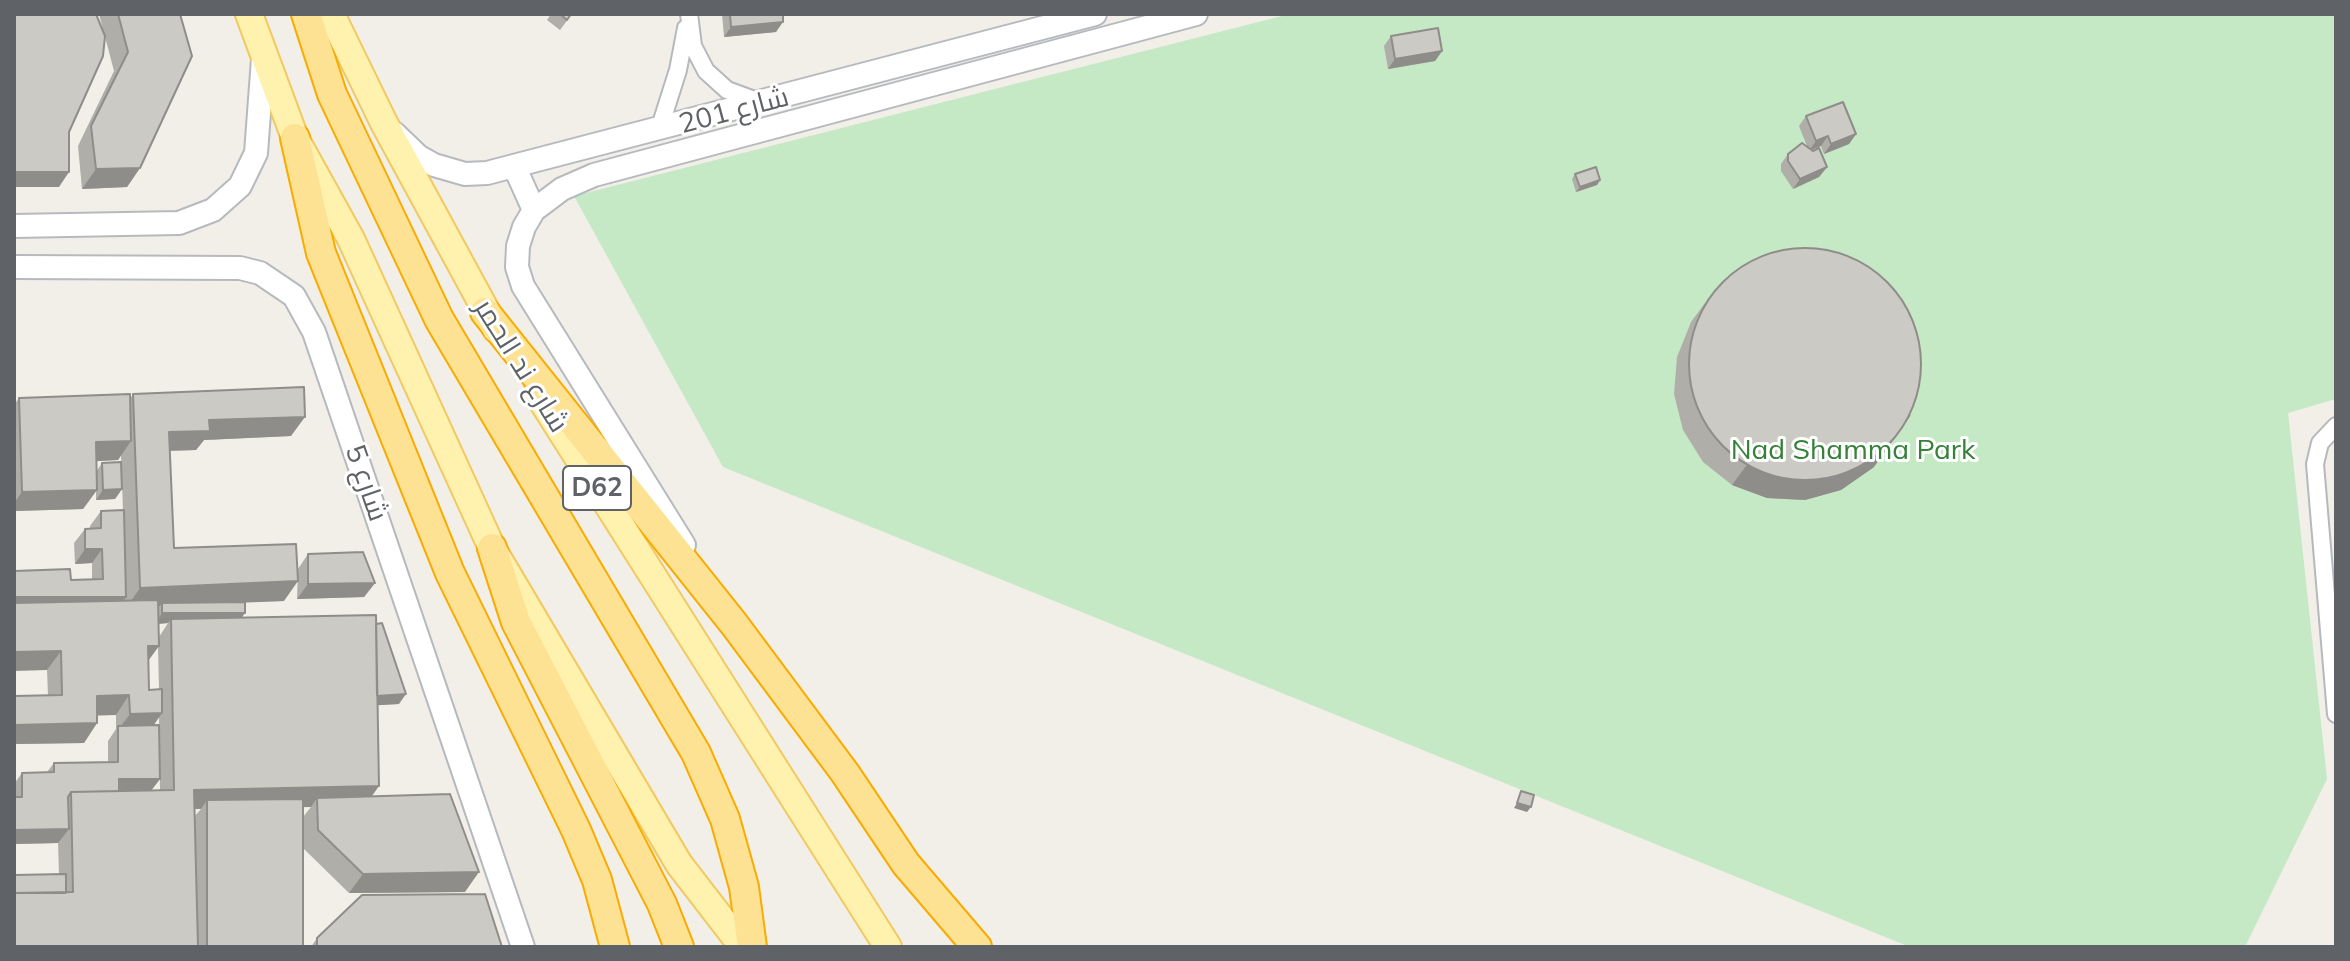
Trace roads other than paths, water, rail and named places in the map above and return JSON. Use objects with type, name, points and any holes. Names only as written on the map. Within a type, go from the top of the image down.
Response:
[{"type":"highway","points":[[306,14],[332,94],[439,319],[696,753],[725,819],[744,887],[752,947]]},
{"type":"highway","points":[[295,138],[321,253],[450,573],[576,830],[597,880],[615,947]]},
{"type":"highway","points":[[485,312],[734,624],[845,773],[906,864],[977,947]]},
{"type":"highway","points":[[492,548],[516,622],[662,904],[679,947]]},
{"type":"main road","points":[[249,14],[295,138],[351,239],[492,548],[679,864],[743,947]]},
{"type":"main road","name":"شارع ند الحمر","points":[[331,14],[384,123],[485,312],[888,947]]},
{"type":"street","points":[[688,14],[693,46],[706,71],[739,97],[767,103]]},
{"type":"street","points":[[659,130],[678,70],[688,14]]},
{"type":"street","name":"شارع 201","points":[[384,123],[418,156],[449,170],[476,173],[515,168],[1095,14]]},
{"type":"street","name":"شارع 201","points":[[534,210],[562,189],[594,175],[1196,14]]},
{"type":"street","points":[[14,226],[179,223],[213,210],[240,186],[256,153],[264,54]]},
{"type":"street","points":[[515,168],[534,210],[518,246],[517,267],[523,286],[734,624]]},
{"type":"street","name":"شارع 5","points":[[14,267],[240,268],[260,273],[294,296],[314,332],[523,947]]},
{"type":"street","points":[[2336,426],[2320,443],[2315,464],[2336,714]]},
{"type":"park label","name":"Nad Shamma Park","points":[[1853,451]]}]
